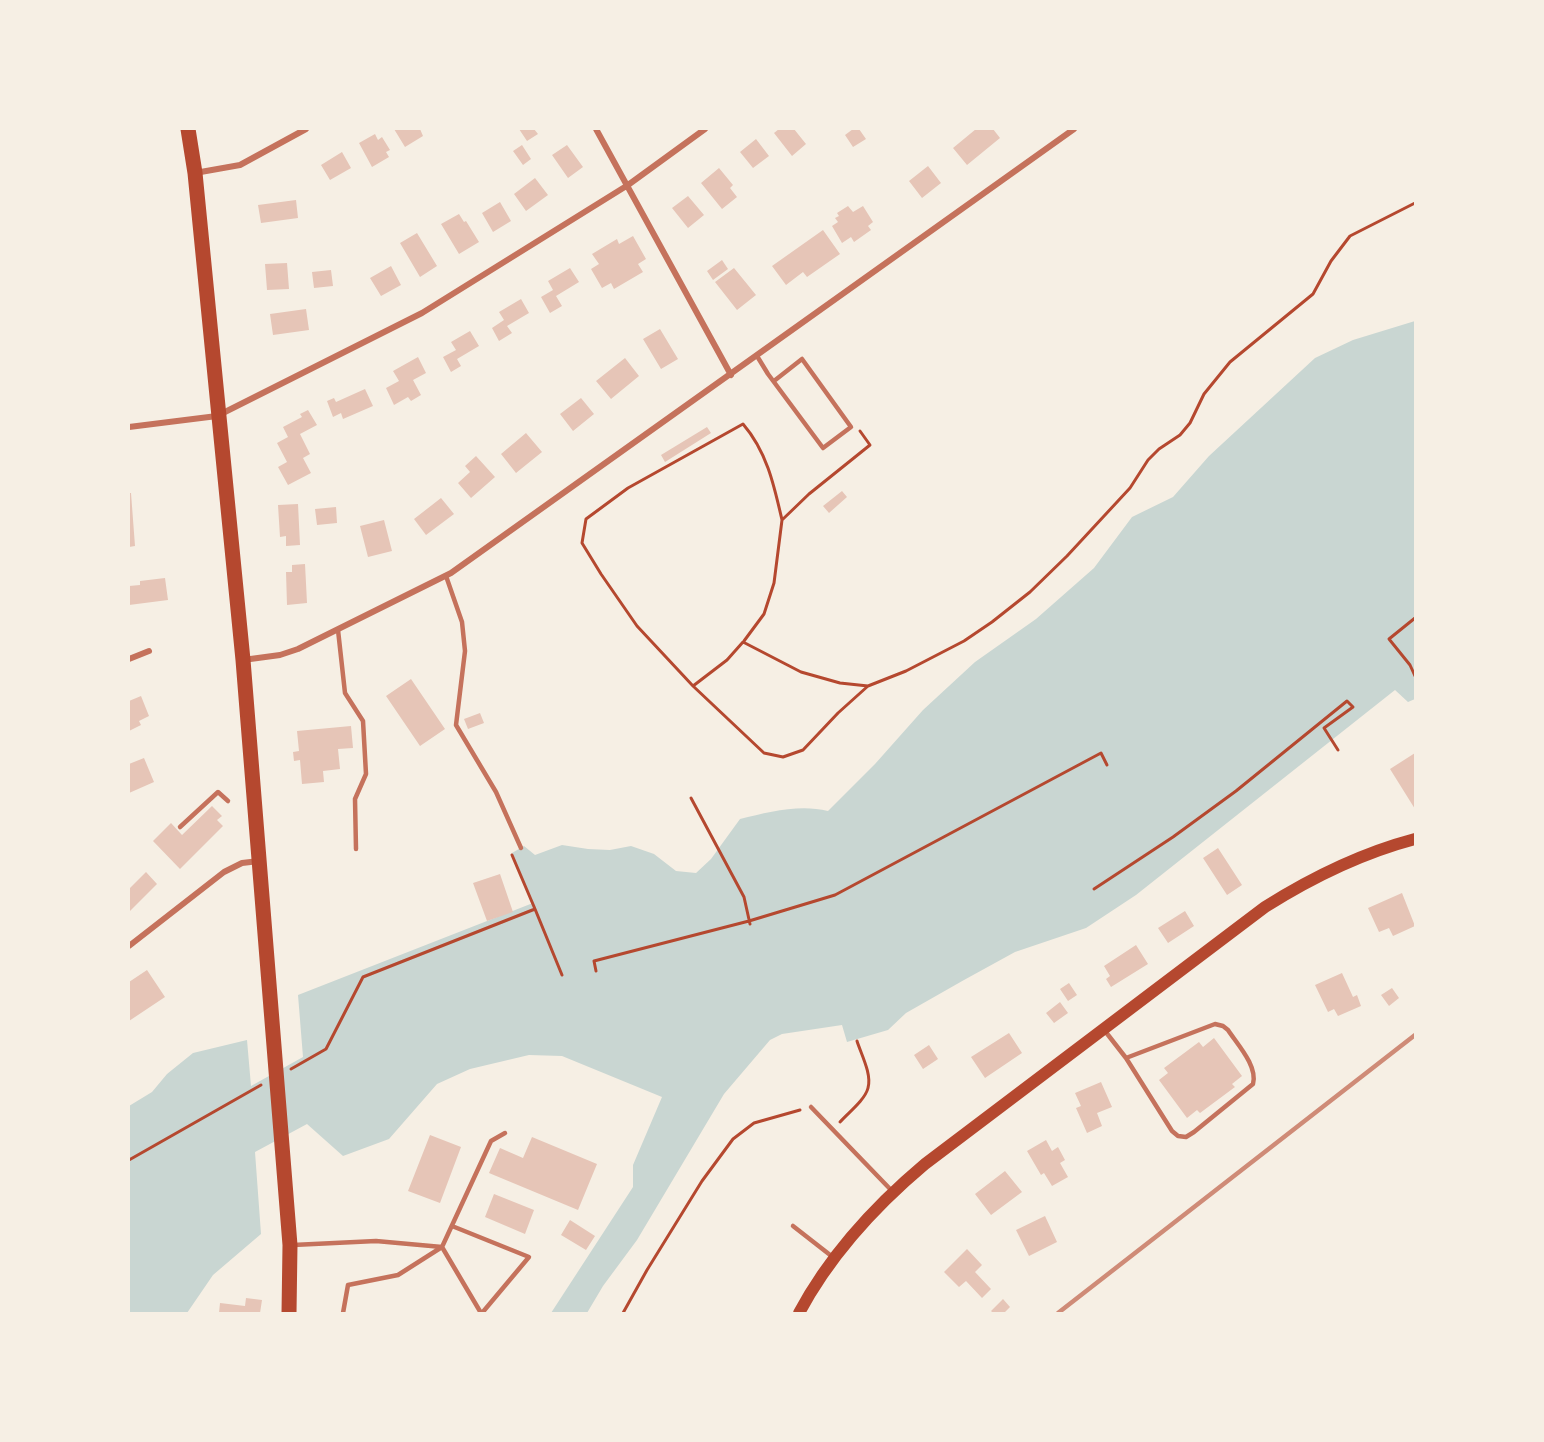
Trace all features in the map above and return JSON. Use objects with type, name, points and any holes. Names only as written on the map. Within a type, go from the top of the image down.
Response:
[{"type":"main road","points":[[188,129],[195,173],[217,416],[243,660],[259,861],[281,1067],[283,1147],[290,1245],[289,1313]]},
{"type":"main road","points":[[799,1313],[834,1258],[865,1221],[925,1164],[1246,920],[1282,896],[1341,866],[1415,839]]},
{"type":"street","points":[[195,173],[240,165],[306,129]]},
{"type":"street","points":[[596,129],[731,375]]},
{"type":"street","points":[[129,427],[217,416],[422,313],[628,185],[705,129]]},
{"type":"street","points":[[243,660],[280,655],[298,649],[446,576],[1074,129]]},
{"type":"street","points":[[129,659],[149,651]]},
{"type":"street","points":[[129,946],[224,872],[242,863],[259,861]]},
{"type":"lane","points":[[758,356],[774,381],[823,448],[851,427],[802,359],[774,381]]},
{"type":"lane","points":[[446,576],[462,622],[465,651],[456,724],[496,792],[521,848]]},
{"type":"lane","points":[[338,630],[345,693],[363,721],[366,774],[355,799],[356,849]]},
{"type":"lane","points":[[180,827],[218,792],[228,801]]},
{"type":"lane","points":[[1103,1029],[1126,1058],[1172,1131],[1178,1136],[1185,1137],[1253,1084],[1254,1079],[1249,1063],[1228,1030],[1215,1024],[1126,1058]]},
{"type":"lane","points":[[811,1107],[893,1192]]},
{"type":"lane","points":[[343,1313],[348,1285],[398,1275],[442,1247],[491,1141],[504,1133]]},
{"type":"lane","points":[[442,1247],[482,1313],[529,1257],[452,1226]]},
{"type":"lane","points":[[793,1226],[834,1258]]},
{"type":"lane","points":[[290,1245],[376,1241],[442,1247]]},
{"type":"path","points":[[693,687],[727,660],[764,614],[774,583],[782,520],[771,473],[753,435],[743,424],[628,488],[586,519],[582,543],[637,626],[693,687],[764,753],[783,757],[802,750],[868,686],[906,671],[964,641],[1030,592],[1067,556],[1122,496],[1148,460],[1159,449],[1180,435],[1190,423],[1204,394],[1230,362],[1313,294],[1331,261],[1350,236],[1415,203]]},
{"type":"path","points":[[782,520],[809,494],[870,446],[862,432],[851,427]]},
{"type":"path","points":[[1415,618],[1389,639],[1410,665],[1415,676]]},
{"type":"path","points":[[743,642],[801,672],[840,682],[868,686]]},
{"type":"path","points":[[1094,889],[1173,837],[1236,791],[1347,700],[1353,707],[1324,728],[1338,750]]},
{"type":"path","points":[[596,971],[594,961],[749,923],[835,895],[1101,753],[1107,765]]},
{"type":"path","points":[[691,798],[744,897],[749,923]]},
{"type":"path","points":[[508,847],[562,975]]},
{"type":"path","points":[[281,1067],[326,1049],[363,976],[535,909]]},
{"type":"path","points":[[832,1130],[862,1098],[868,1088],[868,1076],[857,1041]]},
{"type":"path","points":[[129,1160],[264,1083]]},
{"type":"path","points":[[623,1313],[702,1181],[734,1139],[754,1124],[811,1107]]},
{"type":"shaded area","points":[[1415,321],[1415,699],[1408,702],[1395,690],[1136,895],[1086,928],[1015,952],[906,1013],[888,1030],[847,1042],[842,1025],[782,1034],[770,1040],[724,1094],[637,1240],[603,1286],[587,1313],[551,1313],[633,1187],[633,1165],[662,1097],[562,1056],[529,1055],[470,1069],[437,1084],[389,1139],[343,1156],[307,1124],[255,1152],[261,1234],[213,1275],[187,1313],[129,1313],[129,1106],[152,1092],[167,1074],[193,1053],[247,1040],[251,1086],[303,1057],[298,995],[533,903],[512,853],[524,846],[535,855],[562,845],[610,850],[631,846],[654,854],[676,871],[696,873],[711,859],[740,819],[806,808],[828,811],[875,764],[923,710],[975,662],[1036,619],[1094,568],[1132,517],[1173,497],[1209,456],[1315,358],[1353,340]]},
{"type":"building","points":[[394,129],[420,129],[423,136],[405,147]]},
{"type":"building","points":[[519,129],[534,129],[538,134],[527,141]]},
{"type":"building","points":[[779,129],[794,129],[806,144],[792,156],[774,133]]},
{"type":"building","points":[[853,129],[859,129],[866,139],[853,147],[845,135]]},
{"type":"building","points":[[976,129],[993,129],[1000,138],[967,165],[953,148]]},
{"type":"building","points":[[375,134],[378,140],[382,137],[390,150],[386,152],[389,157],[372,167],[359,143]]},
{"type":"building","points":[[756,139],[769,156],[753,168],[740,152]]},
{"type":"building","points":[[522,145],[531,159],[523,165],[513,151]]},
{"type":"building","points":[[567,145],[583,167],[568,178],[552,155]]},
{"type":"building","points":[[342,152],[351,168],[330,180],[321,165]]},
{"type":"building","points":[[928,166],[941,183],[922,198],[909,181]]},
{"type":"building","points":[[719,168],[733,185],[730,188],[737,197],[722,209],[701,183]]},
{"type":"building","points":[[535,178],[548,195],[526,211],[514,194]]},
{"type":"building","points":[[688,196],[704,215],[688,228],[672,208]]},
{"type":"building","points":[[296,200],[298,218],[261,223],[258,205]]},
{"type":"building","points":[[500,202],[511,221],[493,232],[482,213]]},
{"type":"building","points":[[848,206],[853,212],[863,206],[873,222],[868,226],[871,230],[854,242],[851,237],[842,243],[832,226],[838,222],[835,218],[839,216],[837,213]]},
{"type":"building","points":[[459,214],[479,242],[459,254],[441,224]]},
{"type":"building","points":[[823,230],[840,254],[807,277],[803,272],[786,285],[772,266]]},
{"type":"building","points":[[417,233],[437,266],[420,277],[400,243]]},
{"type":"building","points":[[633,236],[646,259],[638,264],[643,272],[614,289],[611,283],[602,288],[591,269],[599,264],[592,254],[617,239],[619,244]]},
{"type":"building","points":[[722,260],[728,269],[713,280],[707,271]]},
{"type":"building","points":[[287,263],[289,289],[267,290],[265,264]]},
{"type":"building","points":[[391,266],[401,285],[381,296],[370,278]]},
{"type":"building","points":[[570,268],[579,282],[556,296],[562,306],[550,313],[541,297],[553,290],[548,281]]},
{"type":"building","points":[[734,268],[756,295],[737,310],[715,282]]},
{"type":"building","points":[[331,270],[333,286],[314,288],[312,272]]},
{"type":"building","points":[[521,299],[529,313],[507,326],[512,333],[499,341],[492,328],[504,320],[499,312]]},
{"type":"building","points":[[306,309],[309,330],[273,335],[270,314]]},
{"type":"building","points":[[660,329],[678,359],[661,369],[643,339]]},
{"type":"building","points":[[470,331],[479,346],[457,359],[461,366],[451,372],[443,357],[456,350],[451,342]]},
{"type":"building","points":[[418,357],[426,373],[413,380],[421,395],[411,401],[408,397],[394,405],[386,388],[399,381],[393,371]]},
{"type":"building","points":[[625,358],[639,376],[611,399],[596,381]]},
{"type":"building","points":[[365,389],[373,406],[343,419],[341,413],[333,417],[327,401],[334,398],[336,402]]},
{"type":"building","points":[[581,398],[594,414],[573,431],[560,414]]},
{"type":"building","points":[[308,410],[317,425],[300,434],[310,454],[303,458],[311,473],[288,485],[278,467],[287,462],[277,443],[288,437],[283,427],[302,417],[300,414]]},
{"type":"building","points":[[707,427],[711,433],[665,462],[661,455]]},
{"type":"building","points":[[526,433],[542,452],[516,473],[501,454]]},
{"type":"building","points":[[476,456],[495,477],[471,498],[458,483],[470,472],[465,466]]},
{"type":"building","points":[[842,491],[847,497],[829,513],[823,506]]},
{"type":"building","points":[[129,493],[131,493],[135,546],[129,547]]},
{"type":"building","points":[[441,498],[454,514],[426,535],[414,519]]},
{"type":"building","points":[[298,504],[300,545],[286,546],[286,536],[280,537],[278,505]]},
{"type":"building","points":[[336,507],[337,523],[317,525],[315,509]]},
{"type":"building","points":[[384,520],[392,551],[368,557],[360,526]]},
{"type":"building","points":[[305,564],[307,603],[287,605],[286,572],[292,572],[292,565]]},
{"type":"building","points":[[165,578],[168,600],[129,605],[129,586],[140,585],[140,581]]},
{"type":"building","points":[[411,679],[445,729],[420,746],[386,696]]},
{"type":"building","points":[[141,696],[149,716],[139,721],[141,725],[129,731],[129,701]]},
{"type":"building","points":[[480,713],[484,723],[468,729],[464,719]]},
{"type":"building","points":[[351,726],[353,748],[338,749],[340,769],[323,771],[324,782],[302,784],[300,760],[294,761],[293,752],[299,751],[297,731]]},
{"type":"building","points":[[1415,753],[1415,809],[1390,769]]},
{"type":"building","points":[[144,758],[154,782],[129,793],[129,764]]},
{"type":"building","points":[[212,806],[222,816],[217,820],[223,826],[180,869],[153,841],[171,823],[182,835]]},
{"type":"building","points":[[1218,848],[1242,885],[1227,895],[1203,858]]},
{"type":"building","points":[[146,872],[157,884],[129,912],[129,889]]},
{"type":"building","points":[[500,874],[513,912],[487,921],[473,883]]},
{"type":"building","points":[[1402,893],[1415,926],[1393,936],[1389,928],[1379,932],[1368,908]]},
{"type":"building","points":[[1185,911],[1194,926],[1168,943],[1158,928]]},
{"type":"building","points":[[1136,945],[1148,964],[1111,987],[1106,979],[1110,976],[1104,966]]},
{"type":"building","points":[[147,970],[165,997],[129,1021],[129,982]]},
{"type":"building","points":[[1342,973],[1353,997],[1357,995],[1361,1006],[1338,1016],[1334,1009],[1328,1012],[1315,985]]},
{"type":"building","points":[[1069,983],[1077,995],[1068,1001],[1060,989]]},
{"type":"building","points":[[1392,988],[1399,998],[1389,1006],[1381,995]]},
{"type":"building","points":[[1060,1002],[1068,1013],[1054,1023],[1046,1013]]},
{"type":"building","points":[[1009,1033],[1022,1053],[985,1078],[971,1057]]},
{"type":"building","points":[[1214,1038],[1242,1076],[1232,1084],[1235,1087],[1200,1113],[1197,1110],[1187,1118],[1159,1080],[1168,1073],[1164,1068],[1199,1042],[1203,1047]]},
{"type":"building","points":[[929,1045],[938,1059],[923,1069],[914,1055]]},
{"type":"building","points":[[1101,1082],[1112,1107],[1097,1113],[1102,1126],[1087,1133],[1076,1108],[1081,1106],[1075,1093]]},
{"type":"building","points":[[430,1135],[461,1147],[440,1203],[408,1191]]},
{"type":"building","points":[[532,1137],[597,1164],[578,1210],[489,1173],[500,1148],[523,1158]]},
{"type":"building","points":[[1046,1140],[1052,1151],[1058,1147],[1065,1160],[1060,1163],[1068,1177],[1052,1186],[1044,1173],[1041,1175],[1027,1151]]},
{"type":"building","points":[[1005,1171],[1022,1192],[991,1215],[975,1194]]},
{"type":"building","points":[[494,1194],[534,1210],[525,1234],[485,1217]]},
{"type":"building","points":[[1045,1216],[1057,1242],[1029,1256],[1016,1230]]},
{"type":"building","points":[[570,1220],[595,1236],[586,1250],[561,1235]]},
{"type":"building","points":[[967,1249],[982,1265],[975,1272],[991,1289],[982,1298],[966,1281],[959,1287],[944,1272]]},
{"type":"building","points":[[246,1298],[262,1300],[260,1313],[219,1313],[220,1303],[245,1306]]},
{"type":"building","points":[[1003,1299],[1010,1307],[1004,1313],[993,1313],[991,1311]]},
{"type":"railway","points":[[1058,1313],[1415,1035]]}]
